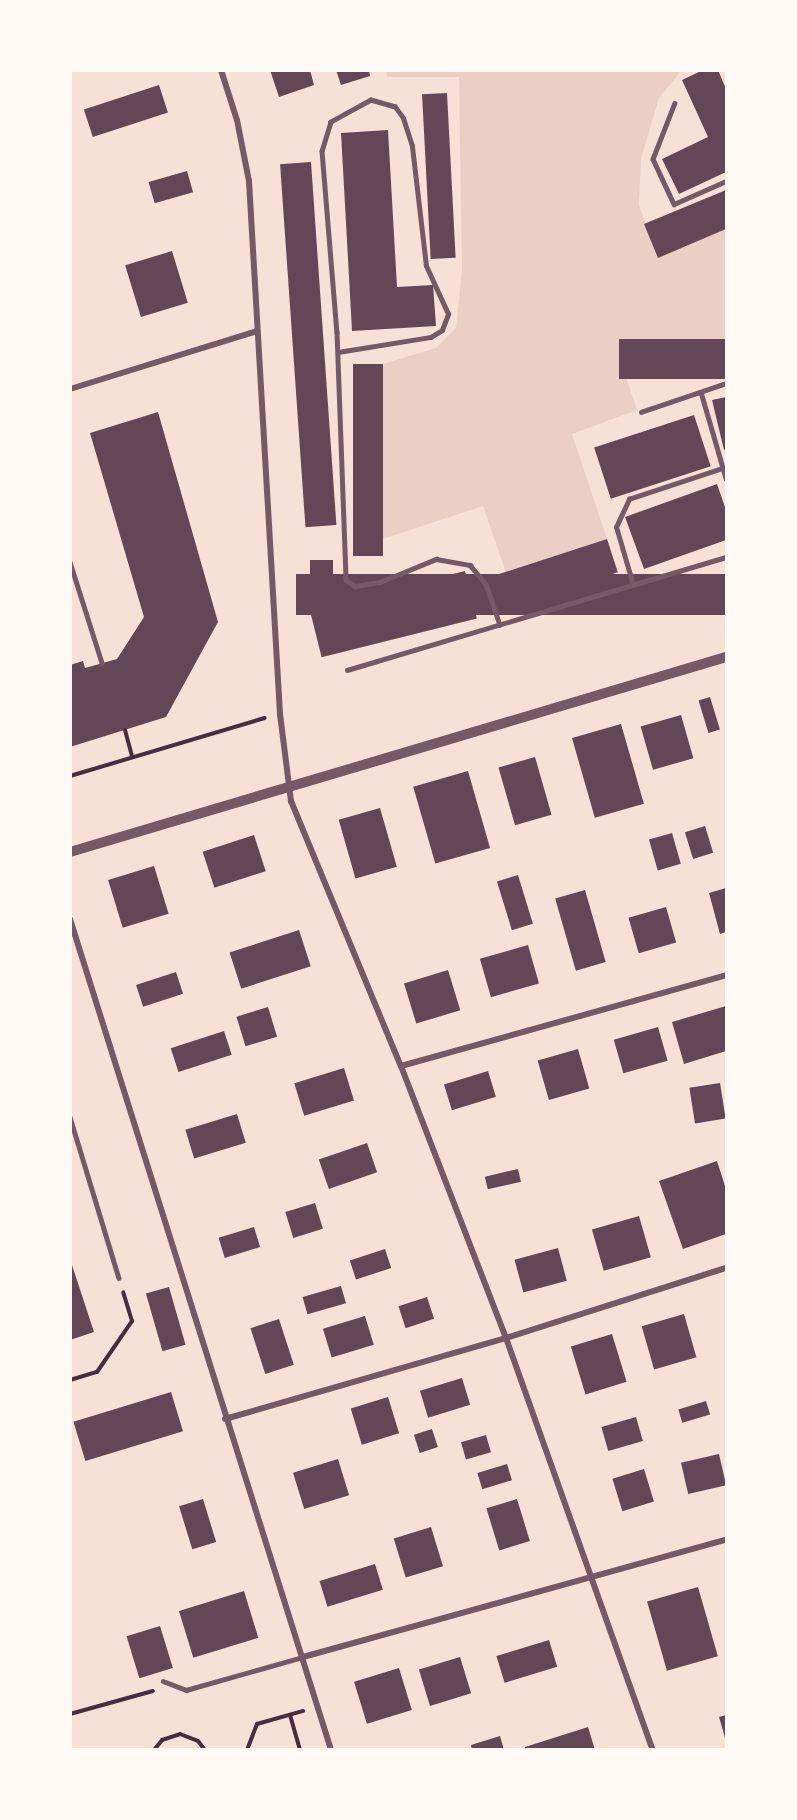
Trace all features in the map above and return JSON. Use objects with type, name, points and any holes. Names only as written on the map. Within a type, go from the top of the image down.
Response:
[{"type":"street","points":[[221,70],[246,153],[280,714],[288,788],[401,1066],[506,1338],[652,1749]]},
{"type":"street","points":[[70,389],[257,332]]},
{"type":"street","points":[[70,852],[726,657]]},
{"type":"street","points":[[70,919],[225,1419],[331,1749]]},
{"type":"street","points":[[401,1066],[726,975]]},
{"type":"street","points":[[225,1419],[506,1338],[726,1268]]},
{"type":"street","points":[[303,1657],[726,1540]]},
{"type":"lane","points":[[338,352],[431,337],[442,330],[448,314],[426,266],[412,146],[403,117],[395,107],[371,100],[331,122],[322,151],[338,352],[346,580],[355,585],[380,582],[436,559],[470,565],[486,584],[500,625]]},
{"type":"lane","points":[[675,103],[653,159],[674,204],[726,181]]},
{"type":"lane","points":[[641,412],[726,383]]},
{"type":"lane","points":[[701,392],[726,478]]},
{"type":"lane","points":[[633,585],[616,527],[630,500],[723,468]]},
{"type":"lane","points":[[347,670],[726,557]]},
{"type":"lane","points":[[70,562],[102,663]]},
{"type":"lane","points":[[70,1117],[119,1278]]},
{"type":"lane","points":[[163,1681],[186,1690],[303,1657]]},
{"type":"path","points":[[70,776],[280,714]]},
{"type":"path","points":[[124,730],[132,757]]},
{"type":"path","points":[[70,1380],[97,1372],[132,1321],[119,1278]]},
{"type":"path","points":[[70,1714],[174,1685]]},
{"type":"path","points":[[247,1749],[257,1724],[318,1706]]},
{"type":"path","points":[[290,1715],[300,1749]]},
{"type":"path","points":[[154,1749],[162,1740],[180,1734],[198,1741],[205,1749]]},
{"type":"shaded area","points":[[386,71],[681,71],[659,98],[641,159],[639,205],[658,258],[726,229],[726,339],[625,374],[637,410],[572,434],[607,539],[506,573],[483,506],[383,539],[383,364],[436,348],[456,328],[462,269],[459,77],[387,77]]},
{"type":"building","points":[[270,70],[310,70],[314,85],[279,97]]},
{"type":"building","points":[[336,70],[369,70],[370,76],[341,85]]},
{"type":"building","points":[[703,70],[718,70],[726,89],[726,172],[679,194],[662,159],[708,137],[682,80]]},
{"type":"building","points":[[159,85],[168,113],[93,137],[84,109]]},
{"type":"building","points":[[447,93],[456,258],[431,259],[422,94]]},
{"type":"building","points":[[388,130],[397,287],[433,285],[436,326],[352,331],[341,133]]},
{"type":"building","points":[[311,162],[336,525],[305,527],[280,164]]},
{"type":"building","points":[[187,171],[193,192],[155,203],[149,182]]},
{"type":"building","points":[[726,190],[726,229],[658,258],[644,224]]},
{"type":"building","points":[[172,251],[188,303],[141,317],[125,265]]},
{"type":"building","points":[[619,339],[726,339],[726,379],[619,379]]},
{"type":"building","points":[[353,364],[383,364],[383,556],[353,556]]},
{"type":"building","points":[[726,397],[726,449],[724,450],[712,400]]},
{"type":"building","points":[[158,412],[218,622],[166,717],[70,747],[70,665],[83,661],[85,668],[117,659],[144,617],[90,433]]},
{"type":"building","points":[[694,415],[711,466],[611,499],[594,447]]},
{"type":"building","points":[[717,484],[726,510],[726,540],[644,569],[625,517]]},
{"type":"building","points":[[607,539],[618,572],[507,608],[497,575]]},
{"type":"building","points":[[310,560],[333,560],[333,585],[310,585]]},
{"type":"building","points":[[465,571],[477,619],[322,657],[310,610]]},
{"type":"building","points":[[296,574],[726,574],[726,615],[296,615]]},
{"type":"building","points":[[710,697],[720,730],[708,733],[699,701]]},
{"type":"building","points":[[681,715],[693,758],[653,770],[641,727]]},
{"type":"building","points":[[621,724],[644,804],[595,818],[572,738]]},
{"type":"building","points":[[535,757],[552,815],[515,825],[498,767]]},
{"type":"building","points":[[468,771],[490,848],[435,864],[413,787]]},
{"type":"building","points":[[380,808],[397,867],[355,878],[339,820]]},
{"type":"building","points":[[705,826],[713,853],[693,859],[685,832]]},
{"type":"building","points":[[672,833],[681,864],[658,870],[649,840]]},
{"type":"building","points":[[254,835],[266,871],[214,888],[203,852]]},
{"type":"building","points":[[154,866],[169,914],[123,928],[108,880]]},
{"type":"building","points":[[518,875],[533,924],[512,930],[497,881]]},
{"type":"building","points":[[726,888],[726,932],[720,934],[709,893]]},
{"type":"building","points":[[585,890],[606,962],[576,971],[555,899]]},
{"type":"building","points":[[666,907],[676,943],[639,953],[629,918]]},
{"type":"building","points":[[299,930],[311,966],[241,989],[230,953]]},
{"type":"building","points":[[528,945],[539,983],[491,997],[480,959]]},
{"type":"building","points":[[448,970],[460,1010],[416,1024],[404,983]]},
{"type":"building","points":[[176,972],[183,994],[143,1007],[136,985]]},
{"type":"building","points":[[726,1006],[726,1051],[684,1064],[672,1022]]},
{"type":"building","points":[[268,1007],[277,1037],[246,1046],[236,1017]]},
{"type":"building","points":[[658,1027],[668,1061],[623,1073],[614,1040]]},
{"type":"building","points":[[224,1031],[232,1055],[178,1072],[171,1048]]},
{"type":"building","points":[[578,1049],[589,1088],[549,1100],[538,1061]]},
{"type":"building","points":[[344,1068],[354,1101],[304,1116],[294,1083]]},
{"type":"building","points":[[488,1071],[496,1097],[452,1110],[444,1084]]},
{"type":"building","points":[[720,1083],[726,1119],[695,1123],[689,1088]]},
{"type":"building","points":[[237,1114],[246,1143],[194,1158],[185,1130]]},
{"type":"building","points":[[367,1143],[377,1172],[329,1189],[319,1160]]},
{"type":"building","points":[[717,1161],[726,1189],[726,1234],[683,1249],[659,1181]]},
{"type":"building","points":[[518,1169],[521,1182],[488,1189],[485,1177]]},
{"type":"building","points":[[315,1203],[323,1229],[293,1238],[285,1212]]},
{"type":"building","points":[[639,1216],[651,1257],[604,1271],[592,1230]]},
{"type":"building","points":[[254,1227],[260,1247],[225,1258],[219,1238]]},
{"type":"building","points":[[558,1248],[567,1281],[523,1292],[515,1260]]},
{"type":"building","points":[[385,1249],[391,1268],[356,1279],[350,1260]]},
{"type":"building","points":[[70,1259],[94,1332],[70,1340]]},
{"type":"building","points":[[341,1286],[346,1303],[308,1314],[303,1297]]},
{"type":"building","points":[[169,1287],[186,1345],[162,1351],[146,1294]]},
{"type":"building","points":[[427,1297],[434,1319],[406,1328],[398,1306]]},
{"type":"building","points":[[684,1314],[696,1357],[654,1369],[642,1326]]},
{"type":"building","points":[[365,1316],[374,1345],[332,1358],[323,1329]]},
{"type":"building","points":[[279,1319],[294,1365],[265,1374],[250,1328]]},
{"type":"building","points":[[612,1334],[627,1382],[585,1394],[571,1347]]},
{"type":"building","points":[[462,1378],[470,1405],[428,1418],[420,1391]]},
{"type":"building","points":[[171,1392],[183,1431],[85,1461],[73,1422]]},
{"type":"building","points":[[388,1397],[399,1433],[362,1445],[351,1408]]},
{"type":"building","points":[[706,1401],[710,1414],[682,1423],[678,1409]]},
{"type":"building","points":[[636,1417],[643,1441],[608,1451],[601,1427]]},
{"type":"building","points":[[432,1429],[438,1447],[420,1453],[414,1435]]},
{"type":"building","points":[[486,1435],[491,1452],[466,1459],[461,1442]]},
{"type":"building","points":[[719,1454],[726,1485],[688,1494],[681,1463]]},
{"type":"building","points":[[338,1459],[349,1495],[304,1509],[293,1473]]},
{"type":"building","points":[[507,1464],[512,1480],[482,1489],[477,1473]]},
{"type":"building","points":[[644,1469],[654,1502],[622,1511],[612,1479]]},
{"type":"building","points":[[203,1499],[216,1542],[192,1549],[179,1506]]},
{"type":"building","points":[[517,1499],[530,1541],[499,1550],[486,1508]]},
{"type":"building","points":[[431,1527],[443,1566],[406,1578],[394,1538]]},
{"type":"building","points":[[375,1564],[383,1590],[327,1607],[320,1581]]},
{"type":"building","points":[[698,1587],[718,1656],[667,1671],[647,1602]]},
{"type":"building","points":[[244,1591],[258,1638],[193,1658],[179,1611]]},
{"type":"building","points":[[160,1626],[173,1668],[139,1678],[127,1636]]},
{"type":"building","points":[[549,1640],[557,1667],[505,1683],[496,1656]]},
{"type":"building","points":[[460,1657],[471,1693],[430,1706],[419,1670]]},
{"type":"building","points":[[399,1668],[412,1710],[367,1724],[354,1682]]},
{"type":"building","points":[[726,1715],[726,1741],[719,1717]]},
{"type":"building","points":[[588,1727],[595,1750],[525,1750],[525,1747]]},
{"type":"building","points":[[500,1736],[504,1750],[472,1750],[471,1745]]}]
